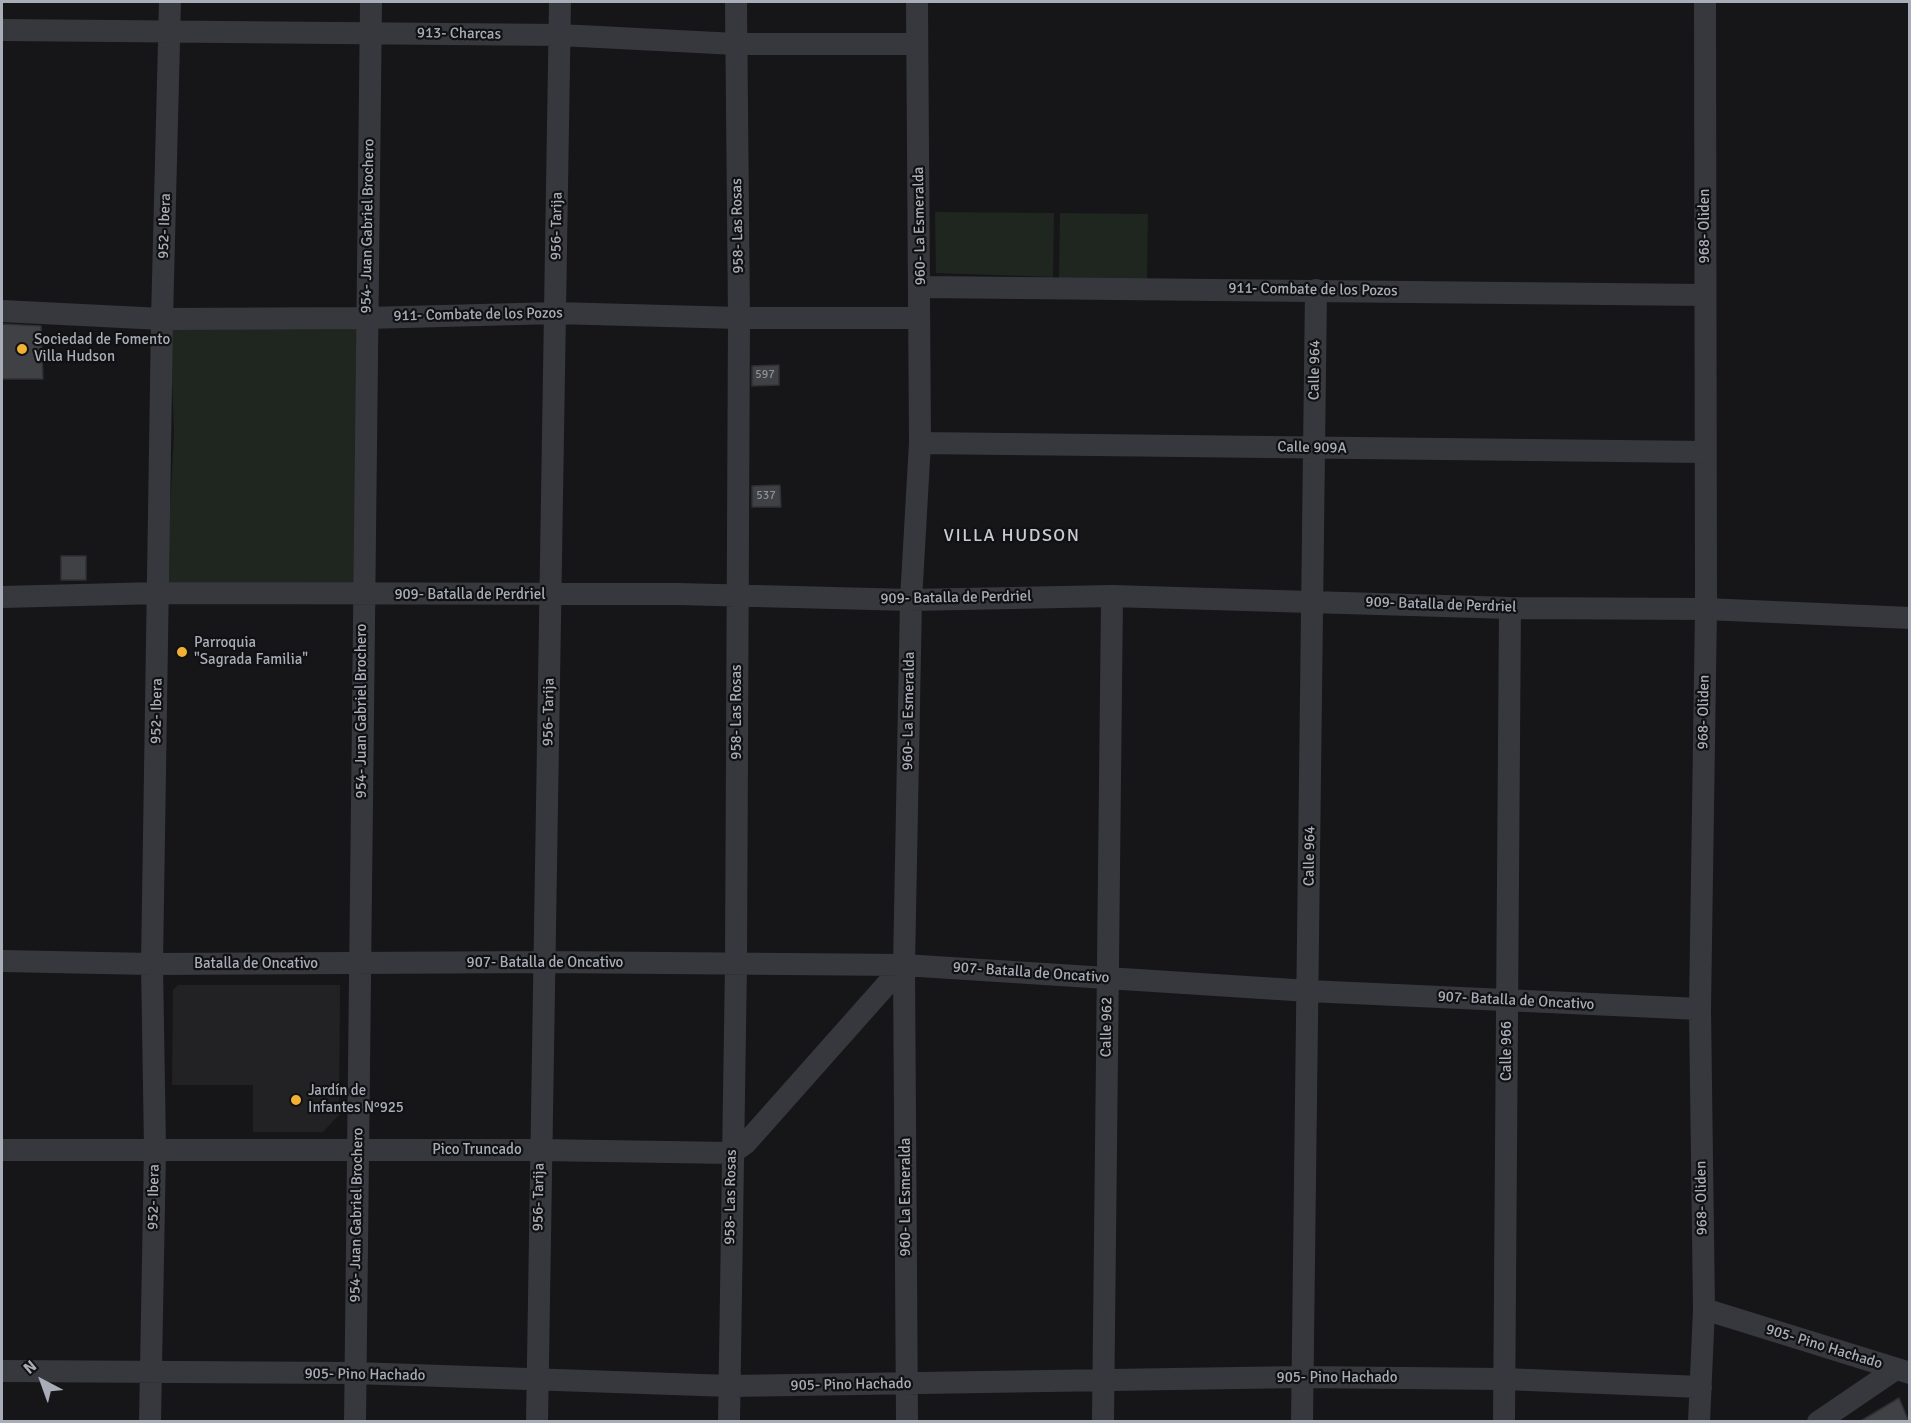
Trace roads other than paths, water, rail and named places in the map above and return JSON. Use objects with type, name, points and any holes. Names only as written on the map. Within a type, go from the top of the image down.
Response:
[{"type":"street","name":"952- Ibera","points":[[150,1422],[155,1149],[152,964],[162,319],[170,2]]},
{"type":"street","name":"954- Juan Gabriel Brochero","points":[[355,1422],[370,2]]},
{"type":"street","name":"956- Tarija","points":[[537,1422],[539,1150],[545,962],[560,2]]},
{"type":"street","name":"958- Las Rosas","points":[[729,1422],[736,964],[739,318],[736,2]]},
{"type":"street","name":"960- La Esmeralda","points":[[907,1422],[904,965],[911,600],[920,443],[921,286],[917,2]]},
{"type":"street","name":"968- Oliden","points":[[1700,1422],[1704,1309],[1700,1010],[1706,609],[1705,2]]},
{"type":"street","name":"913- Charcas","points":[[2,30],[560,36],[736,44],[917,44]]},
{"type":"street","name":"911- Combate de los Pozos","points":[[921,286],[1704,295]]},
{"type":"street","name":"Calle 964","points":[[1302,1422],[1316,290]]},
{"type":"street","name":"911- Combate de los Pozos","points":[[2,310],[162,319],[367,318],[556,313],[739,318],[919,318]]},
{"type":"street","name":"Calle 909A","points":[[920,443],[1705,452]]},
{"type":"street","name":"909- Batalla de Perdriel","points":[[2,597],[159,594],[737,595],[911,600],[1112,596],[1510,608],[1706,609],[1910,618]]},
{"type":"street","name":"Calle 962","points":[[1103,1422],[1112,596]]},
{"type":"street","name":"Calle 966","points":[[1504,1422],[1510,608]]},
{"type":"street","points":[[2,961],[152,964]]},
{"type":"street","name":"907- Batalla de Oncativo","points":[[361,964],[545,962],[904,965],[1309,991],[1700,1010]]},
{"type":"street","name":"Batalla de Oncativo","points":[[152,964],[361,964]]},
{"type":"street","points":[[732,1153],[746,1143],[904,965]]},
{"type":"street","name":"Pico Truncado","points":[[2,1150],[539,1150],[732,1153]]},
{"type":"street","name":"905- Pino Hachado","points":[[1704,1309],[1903,1371]]},
{"type":"street","name":"905- Pino Hachado","points":[[2,1371],[355,1373],[730,1386],[1301,1377],[1504,1379],[1701,1387]]},
{"type":"street","points":[[1818,1422],[1903,1371]]},
{"type":"place","name":"Sociedad de Fomento Villa Hudson","points":[[22,349]]},
{"type":"place","name":"Parroquia \"Sagrada Familia\"","points":[[182,652]]},
{"type":"place","name":"Jardín de Infantes N°925","points":[[296,1100]]},
{"type":"district","name":"VILLA HUDSON","points":[[1012,536]]}]
